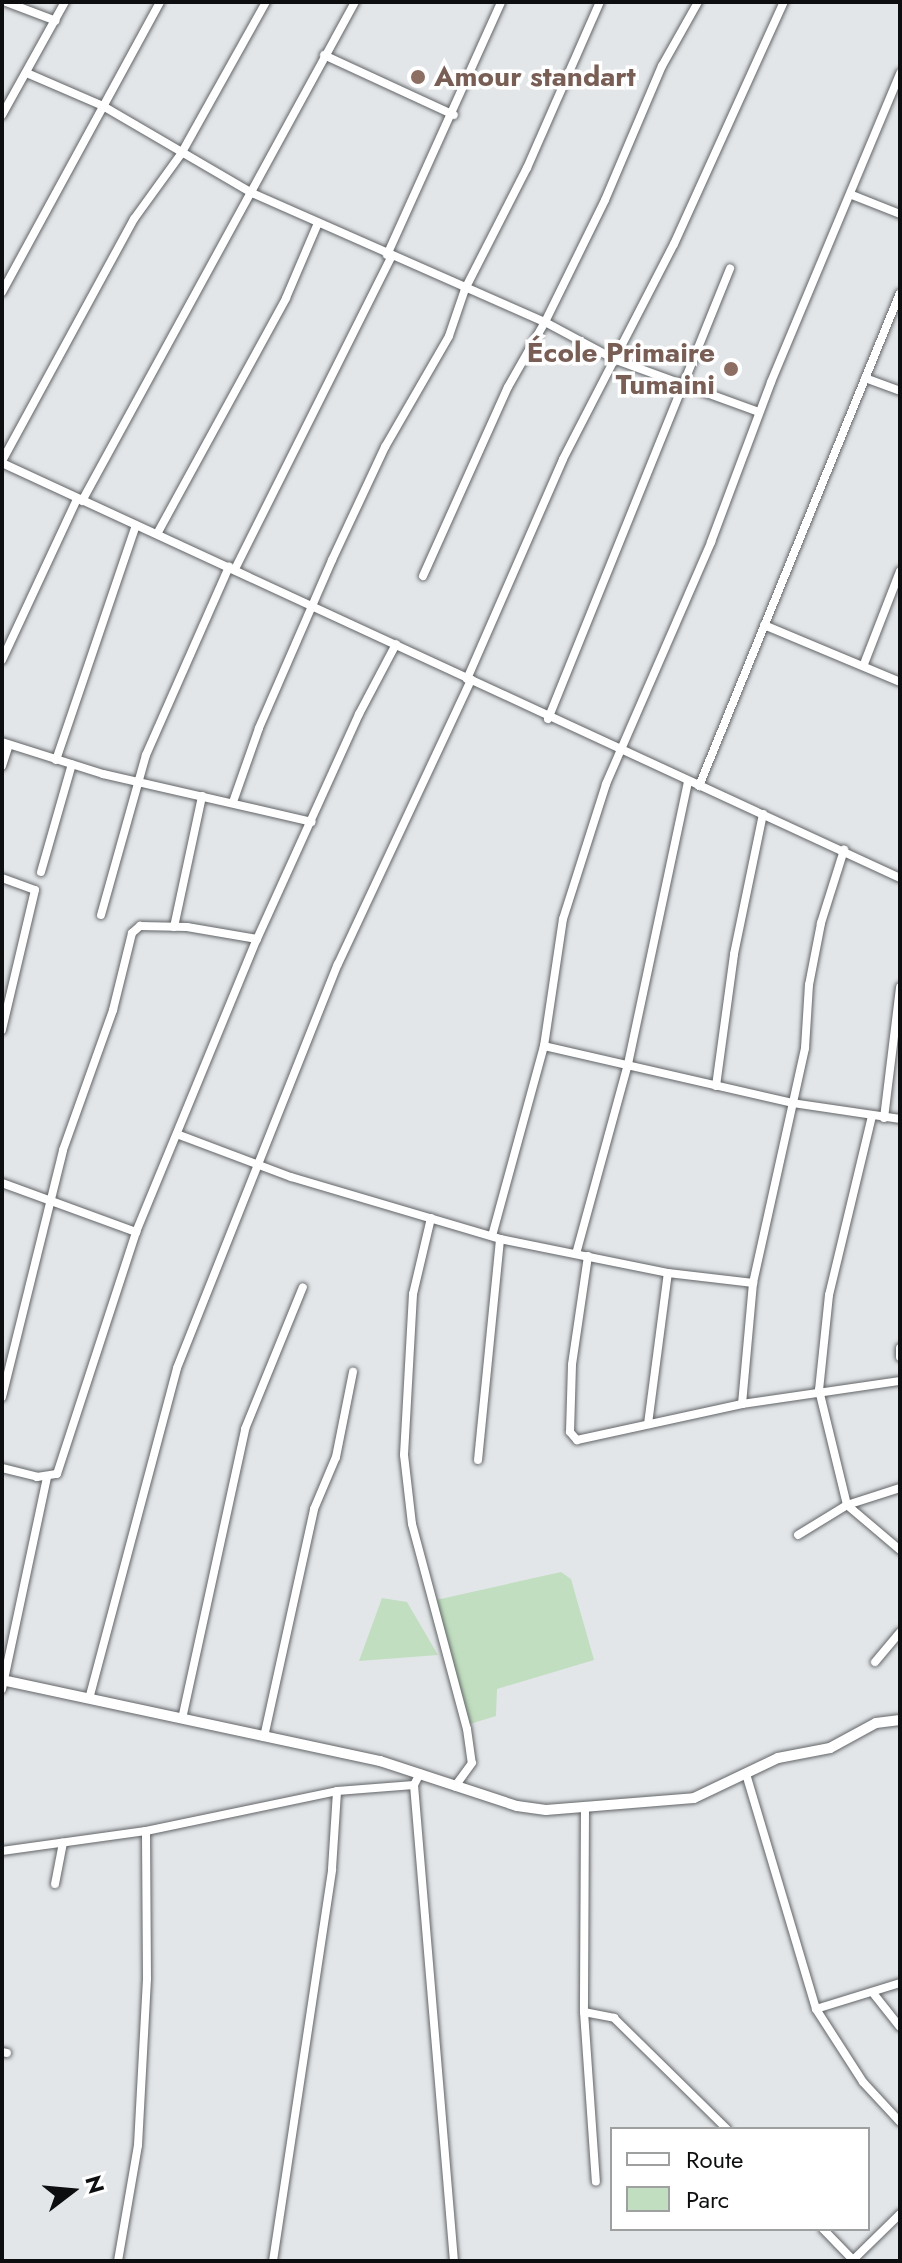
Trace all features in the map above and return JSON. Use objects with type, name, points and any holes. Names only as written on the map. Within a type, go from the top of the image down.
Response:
[{"type":"street","points":[[6,2],[56,21]]},
{"type":"street","points":[[2,115],[29,74],[65,2]]},
{"type":"street","points":[[2,292],[160,2]]},
{"type":"street","points":[[266,2],[181,154],[134,219],[2,462],[396,644],[548,719],[844,850],[900,878]]},
{"type":"street","points":[[2,660],[80,500],[355,2]]},
{"type":"street","points":[[101,915],[137,782],[232,568],[389,256],[454,115],[501,2]]},
{"type":"street","points":[[233,802],[254,740],[385,447],[449,336],[465,289],[527,168],[600,2]]},
{"type":"street","points":[[423,576],[508,387],[545,322],[662,66],[698,2]]},
{"type":"street","points":[[89,1699],[173,1382],[259,1166],[291,1076],[385,855],[469,680],[563,459],[616,360],[784,2]]},
{"type":"street","points":[[324,55],[454,115]]},
{"type":"street","points":[[478,1460],[496,1238],[544,1046],[563,919],[606,784],[623,751],[711,542],[759,412],[852,195],[900,73]]},
{"type":"street","points":[[29,74],[103,106],[252,193],[389,256],[545,322],[616,360],[759,412]]},
{"type":"street","points":[[852,195],[900,214]]},
{"type":"street","points":[[157,534],[286,298],[318,223]]},
{"type":"street","points":[[548,719],[631,521],[679,384],[730,268]]},
{"type":"street","points":[[699,786],[900,293]]},
{"type":"street","points":[[865,378],[900,391]]},
{"type":"street","points":[[56,760],[136,525]]},
{"type":"street","points":[[864,664],[900,571]]},
{"type":"street","points":[[764,625],[864,664],[900,682]]},
{"type":"street","points":[[2,1468],[47,1477],[57,1474],[136,1232],[179,1135],[257,939],[396,644]]},
{"type":"street","points":[[2,766],[6,744],[137,782],[312,822]]},
{"type":"street","points":[[41,872],[72,764]]},
{"type":"street","points":[[576,1254],[628,1064],[688,781]]},
{"type":"street","points":[[174,927],[202,796]]},
{"type":"street","points":[[716,1086],[734,954],[763,814]]},
{"type":"street","points":[[742,1404],[753,1283],[805,1048],[809,985],[844,850]]},
{"type":"street","points":[[2,878],[35,890],[2,1030]]},
{"type":"street","points":[[2,1397],[63,1150],[113,1010],[132,933],[140,926],[174,927],[257,939]]},
{"type":"street","points":[[884,1118],[900,987]]},
{"type":"street","points":[[544,1046],[792,1103],[900,1119]]},
{"type":"street","points":[[872,1116],[829,1295],[819,1390],[847,1505],[900,1550]]},
{"type":"street","points":[[179,1135],[259,1166],[496,1238],[668,1273],[753,1283]]},
{"type":"street","points":[[2,1183],[136,1232]]},
{"type":"street","points":[[431,1218],[413,1294],[404,1455],[410,1512],[467,1729],[472,1763],[455,1786]]},
{"type":"street","points":[[588,1256],[575,1340],[570,1432],[577,1440],[742,1404],[819,1390],[900,1381]]},
{"type":"street","points":[[648,1424],[668,1273]]},
{"type":"street","points":[[182,1719],[245,1429],[303,1287]]},
{"type":"street","points":[[900,1348],[900,1357]]},
{"type":"street","points":[[264,1737],[314,1509],[336,1457],[353,1372]]},
{"type":"street","points":[[47,1477],[3,1683],[182,1719],[420,1773],[517,1806],[585,1809],[694,1798],[792,1753],[830,1748],[876,1723],[900,1720]]},
{"type":"street","points":[[798,1535],[847,1505],[900,1488]]},
{"type":"street","points":[[875,1662],[900,1632]]},
{"type":"street","points":[[420,1773],[414,1785],[454,2261]]},
{"type":"street","points":[[746,1774],[816,2009],[863,2082],[900,2122]]},
{"type":"street","points":[[2,1851],[146,1831],[337,1791],[414,1785]]},
{"type":"street","points":[[273,2261],[332,1869],[337,1791]]},
{"type":"street","points":[[585,1809],[584,2012],[596,2182]]},
{"type":"street","points":[[118,2261],[138,2145],[147,1978],[146,1831]]},
{"type":"street","points":[[55,1884],[63,1843]]},
{"type":"street","points":[[816,2009],[900,1983]]},
{"type":"street","points":[[873,1993],[900,2027]]},
{"type":"street","points":[[584,2012],[614,2018],[725,2127]]},
{"type":"street","points":[[825,2231],[853,2261],[900,2214]]},
{"type":"green space","points":[[561,1572],[571,1579],[594,1660],[497,1689],[496,1716],[470,1724],[436,1600]]},
{"type":"green space","points":[[382,1598],[407,1602],[438,1655],[359,1661]]},
{"type":"place","name":"Amour standart","points":[[418,77]]},
{"type":"place","name":"École Primaire Tumaini","points":[[731,369]]}]
